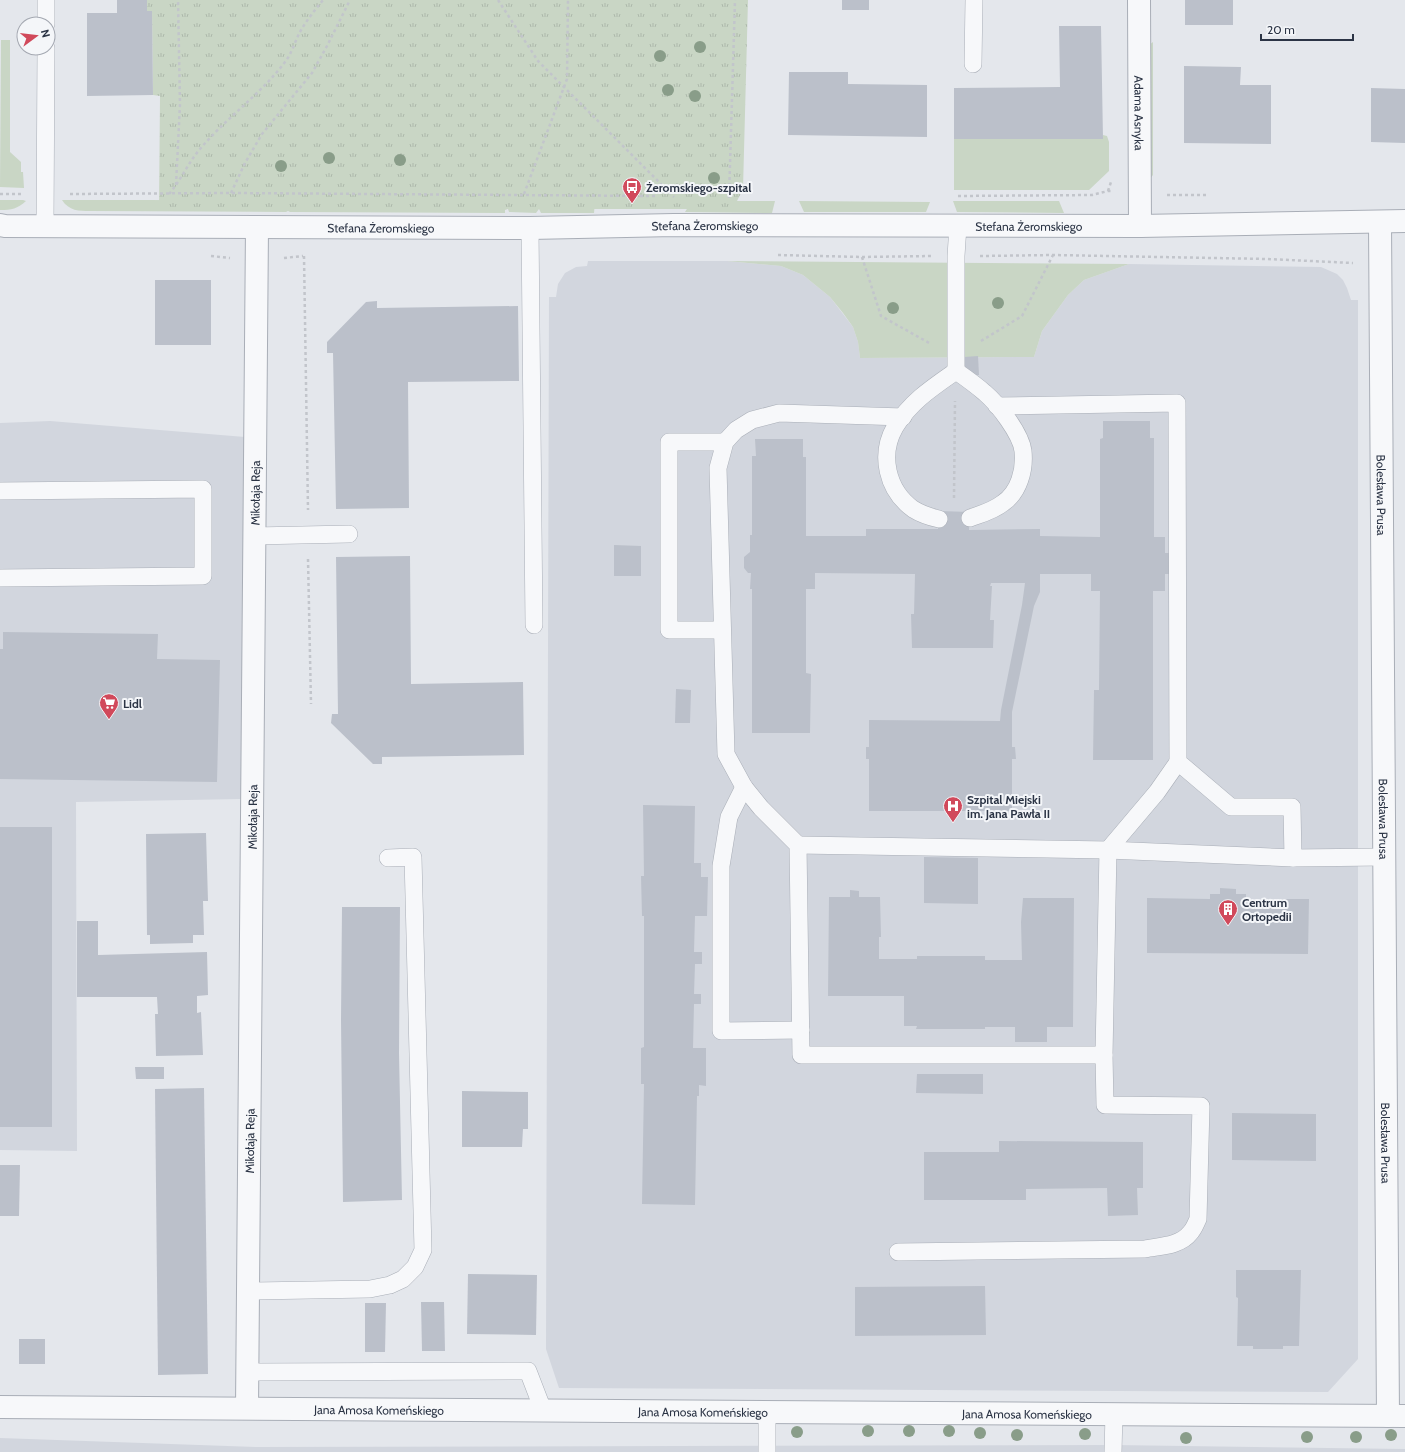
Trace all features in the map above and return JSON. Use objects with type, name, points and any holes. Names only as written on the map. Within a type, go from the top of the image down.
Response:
[{"type":"street","name":"Adama Asnyka","points":[[1139,0],[1140,226]]},
{"type":"street","name":"Stefana Żeromskiego","points":[[2,227],[530,228],[674,226],[1140,226],[1405,221]]},
{"type":"street","name":"Bolesława Prusa","points":[[1380,222],[1384,856],[1397,1416]]},
{"type":"street","name":"Mikołaja Reja","points":[[247,1408],[257,227]]},
{"type":"street","name":"Jana Amosa Komeńskiego","points":[[0,1407],[1397,1416]]},
{"type":"lane","points":[[46,0],[46,16]]},
{"type":"lane","points":[[973,64],[974,0]]},
{"type":"lane","points":[[45,227],[46,56]]},
{"type":"lane","points":[[939,519],[914,510],[902,500],[893,488],[887,460],[888,445],[895,428],[919,398],[955,364],[956,256],[958,226]]},
{"type":"lane","points":[[530,228],[534,625]]},
{"type":"lane","points":[[955,364],[997,406],[1013,429],[1023,450],[1023,469],[1017,487],[1004,502],[991,511],[970,518]]},
{"type":"lane","points":[[898,1252],[1145,1249],[1170,1245],[1182,1240],[1190,1233],[1198,1219],[1201,1106],[1105,1104],[1104,1055],[1108,850],[1157,792],[1178,762],[1177,403],[997,406]]},
{"type":"lane","points":[[903,417],[779,413],[752,420],[736,430],[725,442],[718,468],[726,754],[744,787],[760,808],[798,845],[1108,850],[1293,858],[1384,856]]},
{"type":"lane","points":[[722,630],[669,630],[669,442],[725,442]]},
{"type":"lane","points":[[0,491],[203,489],[203,576],[0,578]]},
{"type":"lane","points":[[254,536],[348,534]]},
{"type":"lane","points":[[1178,762],[1231,807],[1292,807],[1293,858]]},
{"type":"lane","points":[[744,787],[729,817],[721,866],[721,1031],[801,1030]]},
{"type":"lane","points":[[798,845],[801,1055],[1104,1055]]},
{"type":"lane","points":[[248,1291],[370,1289],[390,1285],[403,1279],[415,1267],[423,1250],[413,857],[388,858]]},
{"type":"lane","points":[[248,1372],[528,1371],[543,1410]]},
{"type":"lane","points":[[767,1412],[767,1452]]},
{"type":"lane","points":[[1113,1452],[1114,1414]]},
{"type":"path","points":[[176,187],[180,104],[178,0]]},
{"type":"path","points":[[169,194],[176,187],[184,171],[199,149],[228,119],[267,83],[286,61],[301,31],[323,0]]},
{"type":"path","points":[[231,193],[262,134],[312,73],[350,0]]},
{"type":"path","points":[[498,0],[538,61],[674,196],[666,196]]},
{"type":"path","points":[[524,194],[567,79],[568,0]]},
{"type":"path","points":[[722,197],[730,198],[734,0]]},
{"type":"path","points":[[958,196],[1092,195],[1108,191],[1152,191],[1164,195],[1211,195]]},
{"type":"path","points":[[0,194],[231,193],[658,196]]},
{"type":"path","points":[[776,254],[862,257],[1053,255],[1268,259],[1380,263]]},
{"type":"path","points":[[955,364],[1022,316],[1053,255]]},
{"type":"path","points":[[210,256],[256,261],[312,256]]},
{"type":"path","points":[[304,256],[310,704]]},
{"type":"path","points":[[862,257],[881,316],[955,364]]},
{"type":"path","points":[[954,483],[955,364]]},
{"type":"shaded area","name":"Szpital Miejski im. Jana Pawła II","points":[[588,261],[727,261],[781,266],[803,275],[830,297],[853,327],[858,342],[860,358],[1034,357],[1042,331],[1068,295],[1084,280],[1129,264],[1321,267],[1337,274],[1343,280],[1351,300],[1358,300],[1358,1359],[1328,1392],[559,1388],[546,1349],[549,297],[556,297],[558,284],[565,273],[576,267],[587,266]]},
{"type":"shaded area","points":[[50,421],[245,437],[241,799],[76,802],[77,1151],[0,1150],[0,423]]},
{"type":"shaded area","points":[[0,1438],[256,1447],[1114,1445],[1405,1449],[1405,1452],[0,1452]]},
{"type":"green space","points":[[147,0],[748,0],[743,189],[733,209],[159,209],[160,96],[153,95],[152,11],[147,11]]},
{"type":"green space","points":[[1,40],[10,40],[10,152],[21,162],[24,188],[0,187]]},
{"type":"green space","points":[[1153,42],[1153,175],[1148,181],[1149,45]]},
{"type":"green space","points":[[1103,135],[1107,136],[1109,142],[1109,171],[1089,190],[954,190],[954,139],[1102,139]]},
{"type":"green space","points":[[0,200],[26,201],[20,206],[8,210],[0,210]]},
{"type":"green space","points":[[62,200],[595,201],[594,213],[541,213],[539,209],[536,213],[509,212],[508,209],[505,210],[505,213],[86,211],[71,208]]},
{"type":"green space","points":[[692,201],[775,201],[772,213],[685,212]]},
{"type":"green space","points":[[799,201],[930,202],[926,212],[804,212]]},
{"type":"green space","points":[[953,201],[1059,201],[1064,213],[957,212]]},
{"type":"green space","points":[[727,261],[1129,264],[1084,280],[1068,295],[1042,331],[1034,357],[860,358],[858,342],[853,327],[830,297],[803,275],[781,266]]},
{"type":"building","points":[[117,0],[147,0],[147,11],[152,11],[153,95],[87,96],[87,13],[117,13]]},
{"type":"building","points":[[842,0],[869,0],[869,10],[842,10]]},
{"type":"building","points":[[1185,0],[1233,0],[1233,25],[1185,25]]},
{"type":"building","points":[[1059,26],[1101,26],[1103,139],[954,139],[954,88],[1060,87]]},
{"type":"building","points":[[1184,66],[1241,67],[1240,85],[1271,85],[1271,144],[1184,143]]},
{"type":"building","points":[[789,72],[848,72],[848,84],[927,85],[927,137],[788,135]]},
{"type":"building","points":[[1371,88],[1405,89],[1405,143],[1371,142]]},
{"type":"building","points":[[155,280],[211,280],[211,345],[155,345]]},
{"type":"building","points":[[377,301],[377,308],[518,306],[519,381],[408,382],[409,508],[336,509],[333,353],[327,353],[327,342],[366,302]]},
{"type":"building","points":[[978,356],[979,375],[965,375],[964,357]]},
{"type":"building","points":[[1103,421],[1150,421],[1150,438],[1154,438],[1154,537],[1165,537],[1165,553],[1169,553],[1170,574],[1165,574],[1165,591],[1153,591],[1153,760],[1093,760],[1094,690],[1099,690],[1100,591],[1091,591],[1091,574],[1040,574],[1040,592],[1034,606],[1012,712],[1012,747],[1015,747],[1016,759],[1012,759],[1012,811],[869,811],[869,759],[866,759],[866,747],[869,747],[869,720],[1000,721],[1025,583],[991,583],[990,620],[994,620],[993,648],[912,648],[911,614],[914,614],[915,574],[815,573],[815,589],[806,589],[806,673],[811,674],[810,733],[752,733],[752,589],[750,589],[751,573],[748,573],[744,568],[744,557],[750,552],[750,535],[752,535],[752,456],[756,456],[755,439],[803,439],[803,457],[806,457],[806,536],[866,536],[866,529],[938,529],[939,511],[970,512],[969,530],[1040,529],[1040,536],[1100,537],[1100,439],[1103,438]]},
{"type":"building","points":[[614,545],[641,546],[641,576],[614,576]]},
{"type":"building","points":[[410,556],[411,684],[523,682],[524,755],[382,757],[382,764],[373,764],[331,723],[332,714],[338,714],[336,557]]},
{"type":"building","name":"Lidl","points":[[3,632],[158,634],[157,659],[220,660],[217,782],[0,779],[0,649],[3,649]]},
{"type":"building","points":[[676,689],[691,690],[690,723],[675,723]]},
{"type":"building","points":[[643,805],[695,806],[694,863],[701,863],[701,877],[708,877],[707,916],[695,916],[694,952],[702,952],[702,964],[695,964],[694,994],[701,994],[701,1004],[694,1004],[693,1048],[706,1048],[706,1086],[699,1085],[699,1096],[697,1096],[695,1205],[642,1204],[644,1084],[641,1084],[641,1048],[644,1047],[644,916],[642,916],[641,876],[644,876]]},
{"type":"building","points":[[0,827],[52,827],[52,1127],[0,1127]]},
{"type":"building","points":[[206,833],[208,901],[203,901],[204,935],[193,935],[193,943],[150,944],[150,935],[147,935],[146,834]]},
{"type":"building","points":[[924,857],[978,858],[978,904],[924,903]]},
{"type":"building","name":"Centrum Ortopedii","points":[[1220,888],[1236,889],[1236,894],[1246,894],[1246,899],[1309,899],[1308,954],[1147,953],[1147,898],[1210,899],[1210,894],[1220,894]]},
{"type":"building","points":[[850,890],[859,891],[859,897],[880,897],[881,937],[879,937],[879,959],[917,959],[917,956],[985,956],[985,960],[1022,960],[1021,922],[1023,898],[1074,898],[1073,1027],[1047,1027],[1047,1042],[1015,1042],[1015,1027],[985,1027],[985,1029],[916,1029],[917,1026],[904,1026],[904,996],[828,996],[829,897],[850,897]]},
{"type":"building","points":[[342,907],[400,907],[399,1053],[402,1200],[343,1202],[341,1020]]},
{"type":"building","points":[[77,921],[98,921],[98,955],[207,952],[208,995],[197,996],[197,1013],[201,1012],[203,1055],[156,1056],[155,1014],[158,1014],[157,997],[77,997]]},
{"type":"building","points":[[135,1067],[164,1067],[164,1079],[136,1079]]},
{"type":"building","points":[[917,1074],[983,1074],[983,1094],[916,1093]]},
{"type":"building","points":[[204,1088],[208,1374],[158,1375],[155,1089]]},
{"type":"building","points":[[462,1091],[528,1092],[528,1129],[523,1129],[522,1147],[462,1147]]},
{"type":"building","points":[[1232,1113],[1316,1114],[1316,1161],[1232,1160]]},
{"type":"building","points":[[999,1141],[1143,1142],[1143,1188],[1137,1188],[1138,1215],[1108,1216],[1107,1188],[1026,1189],[1026,1200],[924,1200],[924,1152],[999,1152]]},
{"type":"building","points":[[0,1165],[20,1165],[19,1216],[0,1216]]},
{"type":"building","points":[[1236,1270],[1301,1270],[1299,1346],[1283,1346],[1283,1349],[1253,1349],[1253,1346],[1237,1346],[1238,1298],[1236,1297]]},
{"type":"building","points":[[468,1274],[537,1275],[536,1335],[467,1334]]},
{"type":"building","points":[[985,1286],[986,1335],[855,1336],[855,1287]]},
{"type":"building","points":[[421,1302],[444,1302],[445,1351],[422,1351]]},
{"type":"building","points":[[365,1303],[386,1303],[385,1352],[365,1352]]},
{"type":"building","points":[[19,1339],[45,1339],[45,1364],[19,1364]]},
{"type":"place","name":"Żeromskiego-szpital","points":[[632,204]]},
{"type":"place","name":"Lidl","points":[[109,720]]},
{"type":"place","name":"Szpital Miejski im. Jana Pawła II","points":[[953,823]]},
{"type":"place","name":"Centrum Ortopedii","points":[[1228,926]]}]
